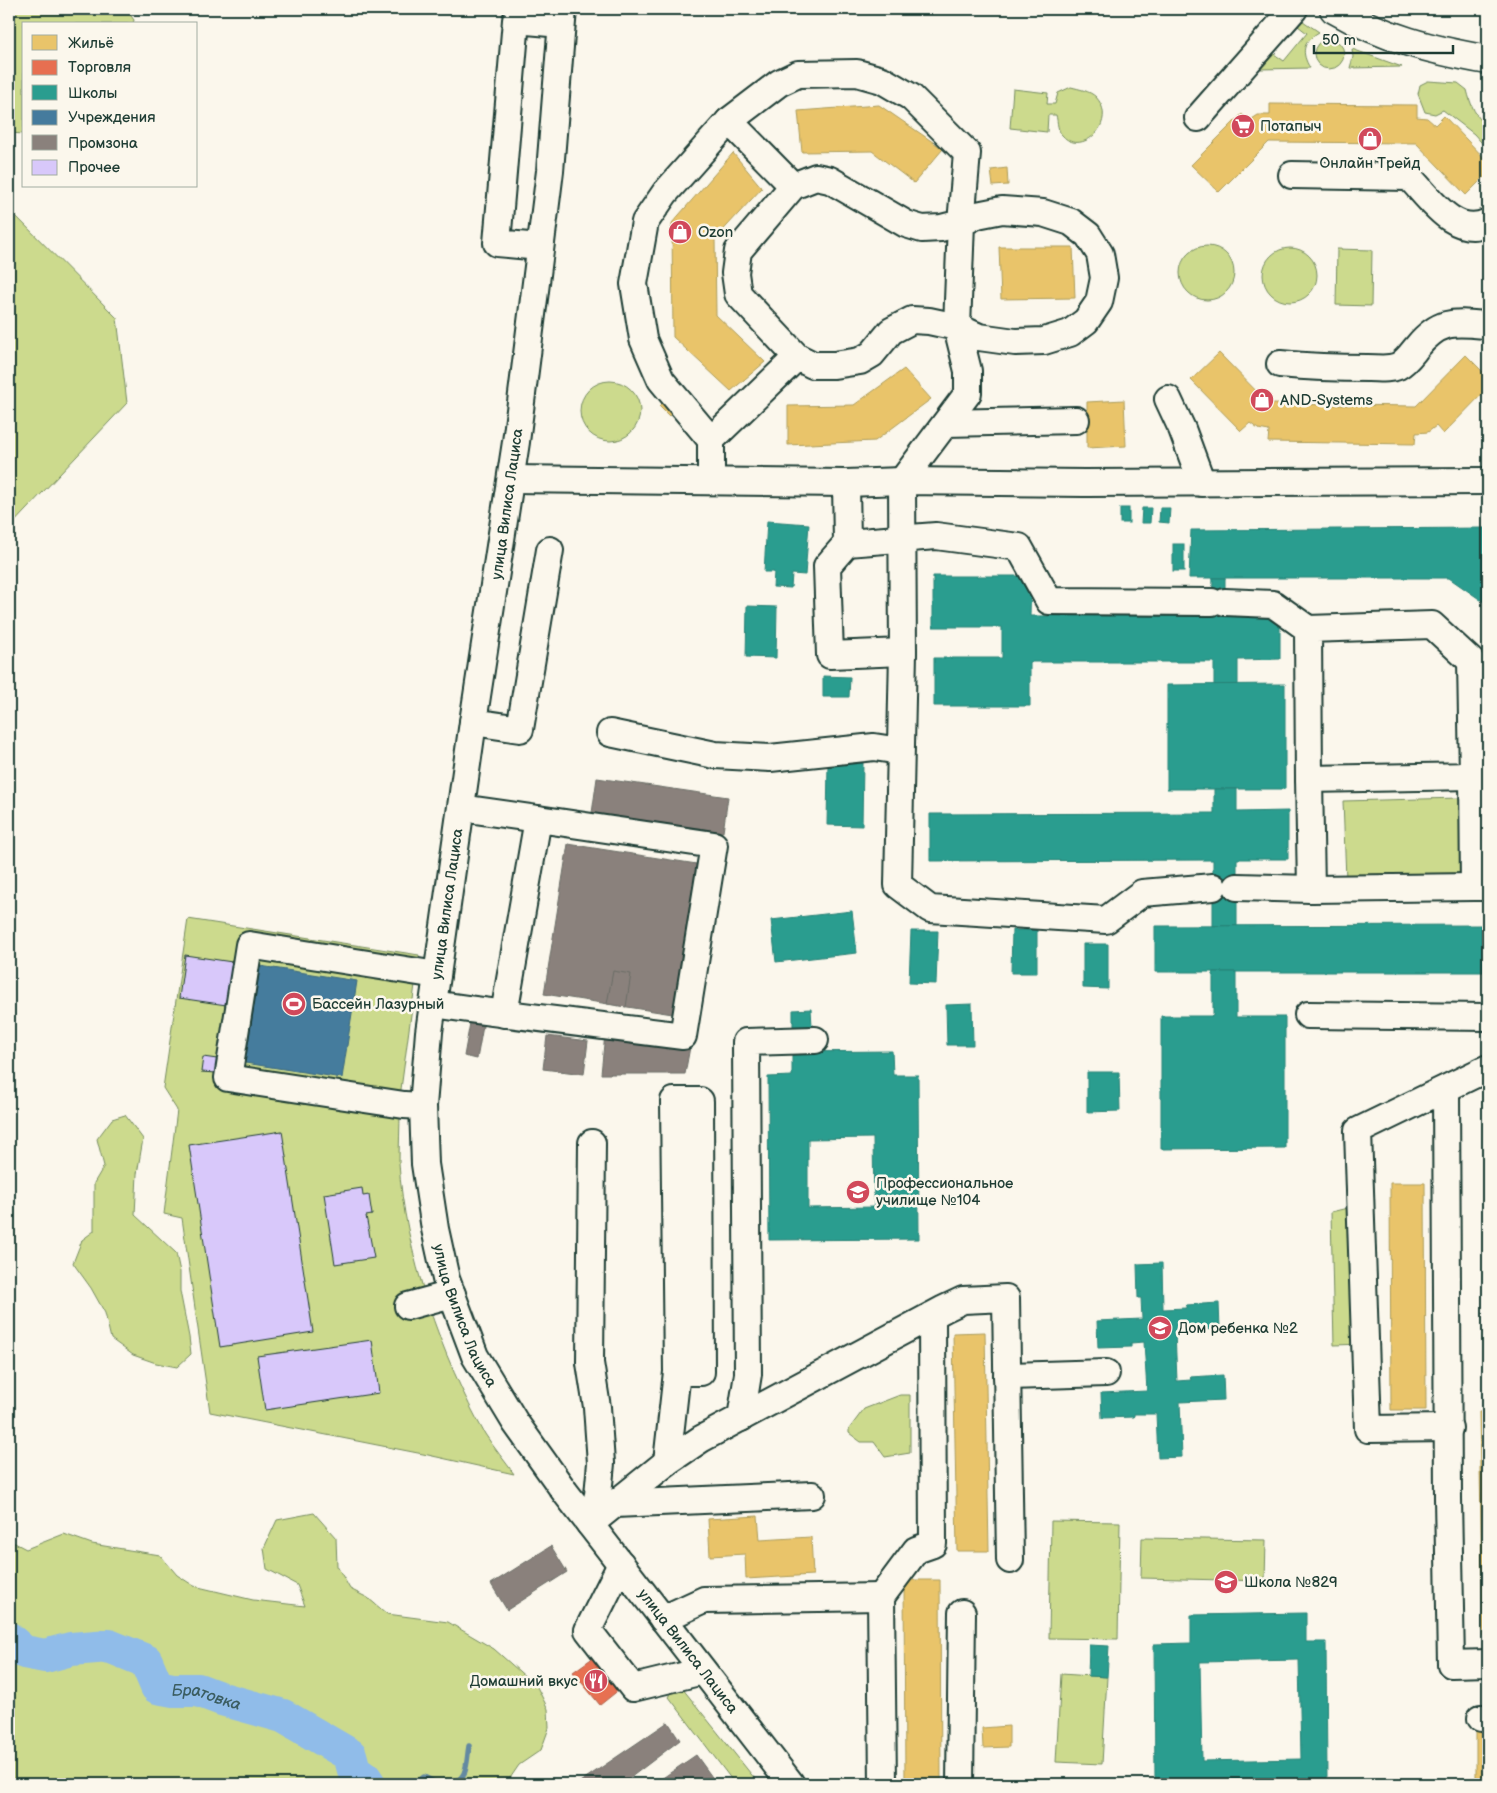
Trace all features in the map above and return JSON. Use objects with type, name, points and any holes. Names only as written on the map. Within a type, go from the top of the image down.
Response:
[{"type":"main road","points":[[1334,9],[1417,46],[1488,60]]},
{"type":"street","points":[[1198,118],[1249,44],[1294,9]]},
{"type":"street","points":[[540,247],[497,242],[516,20],[562,16]]},
{"type":"street","name":"улица Вилиса Лациса","points":[[562,16],[550,171],[511,479],[473,722],[424,1077],[425,1164],[446,1279],[475,1356],[515,1422],[565,1492],[791,1784]]},
{"type":"street","points":[[711,481],[711,440],[661,380],[643,339],[634,284],[645,222],[664,193],[729,122],[779,83],[798,74],[857,73],[882,80],[911,97],[967,153],[960,223],[957,327],[968,371],[968,393],[902,481],[902,539],[903,652],[898,885],[930,909],[1106,920],[1142,893],[1225,887],[1311,889],[1481,887],[1473,776],[1471,661],[1432,625],[1308,629],[1273,604],[1049,600],[1018,547],[936,536],[902,539],[847,543]]},
{"type":"street","points":[[729,122],[794,186]]},
{"type":"street","points":[[1292,175],[1409,177],[1449,218],[1463,226],[1483,225],[1488,222]]},
{"type":"street","points":[[816,177],[830,180],[906,224],[922,229],[941,228],[960,223],[978,215],[1002,210],[1043,213],[1071,222],[1088,235],[1100,254],[1104,278],[1099,302],[1086,321],[1070,333],[1044,341],[1015,342],[979,338],[957,327],[929,321],[912,320],[891,331],[872,354],[860,361],[834,365],[813,365],[797,357],[738,294],[735,273],[738,252],[794,186],[816,177]]},
{"type":"street","points":[[1280,364],[1338,368],[1389,368],[1399,366],[1406,361],[1426,336],[1441,326],[1458,322],[1488,327]]},
{"type":"street","points":[[711,440],[797,357]]},
{"type":"street","points":[[1168,399],[1182,429],[1202,483]]},
{"type":"street","points":[[946,423],[1076,420]]},
{"type":"street","points":[[511,479],[846,484],[902,481],[1202,483],[1488,481]]},
{"type":"street","points":[[846,484],[847,543],[827,566],[830,655],[903,652]]},
{"type":"street","points":[[473,722],[520,729],[550,550]]},
{"type":"street","points":[[1308,629],[1311,889]]},
{"type":"street","points":[[610,733],[715,755],[770,758],[874,747],[900,751]]},
{"type":"street","points":[[1309,779],[1473,776]]},
{"type":"street","points":[[433,1004],[683,1036],[714,845],[461,808]]},
{"type":"street","points":[[504,1014],[538,819]]},
{"type":"street","points":[[423,1106],[404,1105],[228,1078],[249,945],[437,975]]},
{"type":"street","points":[[1308,1015],[1488,1017]]},
{"type":"street","points":[[741,1418],[748,1374],[746,1042],[815,1040]]},
{"type":"street","points":[[1449,1428],[1368,1429],[1358,1131],[1488,1068]]},
{"type":"street","points":[[1446,1089],[1448,1498],[1451,1664],[1488,1663]]},
{"type":"street","points":[[667,1462],[676,1372],[674,1101],[700,1101],[701,1372],[676,1372]]},
{"type":"street","points":[[590,1524],[598,1495],[601,1463],[597,1407],[590,1363],[592,1143]]},
{"type":"street","points":[[408,1306],[452,1294]]},
{"type":"street","points":[[590,1524],[667,1462],[701,1439],[963,1300],[1006,1298],[1010,1560]]},
{"type":"street","points":[[883,1784],[880,1597],[916,1550],[933,1544],[932,1316]]},
{"type":"street","points":[[1007,1376],[1106,1373]]},
{"type":"street","points":[[615,1504],[812,1495]]},
{"type":"street","points":[[621,1564],[588,1630],[633,1688],[703,1671]]},
{"type":"street","points":[[663,1619],[704,1600],[880,1597]]},
{"type":"street","points":[[960,1784],[962,1613]]},
{"type":"green space","points":[[9,9],[126,9],[134,22],[22,22],[22,134],[9,133]]},
{"type":"green space","points":[[1303,21],[1319,32],[1309,40],[1305,48],[1305,57],[1310,68],[1261,69],[1274,54],[1284,61],[1307,33],[1298,26]]},
{"type":"green space","points":[[1329,39],[1340,43],[1344,54],[1340,65],[1329,69],[1318,65],[1314,54],[1318,43]]},
{"type":"green space","points":[[1352,49],[1402,67],[1350,68],[1353,57]]},
{"type":"green space","points":[[1428,81],[1458,83],[1467,90],[1474,110],[1488,127],[1488,150],[1474,134],[1443,110],[1435,114],[1425,112],[1418,94],[1420,85]]},
{"type":"green space","points":[[1071,87],[1094,95],[1102,107],[1103,117],[1101,126],[1088,139],[1079,142],[1071,141],[1063,136],[1059,129],[1056,115],[1048,115],[1047,132],[1010,128],[1013,89],[1048,93],[1047,104],[1055,104],[1058,93]]},
{"type":"green space","points":[[9,209],[117,318],[127,403],[9,528]]},
{"type":"green space","points":[[1207,246],[1217,248],[1226,254],[1232,263],[1234,273],[1232,283],[1226,292],[1217,298],[1207,300],[1197,298],[1188,292],[1182,283],[1180,273],[1182,263],[1188,254],[1197,248]]},
{"type":"green space","points":[[1290,248],[1300,250],[1309,256],[1315,265],[1317,275],[1315,285],[1309,294],[1300,300],[1290,302],[1280,300],[1271,294],[1265,285],[1263,275],[1265,265],[1271,256],[1280,250]]},
{"type":"green space","points":[[1337,249],[1372,250],[1371,306],[1336,305]]},
{"type":"green space","points":[[610,381],[627,386],[635,394],[640,411],[635,428],[627,436],[610,441],[593,436],[585,428],[580,411],[585,394],[593,386]]},
{"type":"green space","points":[[1460,798],[1462,876],[1346,879],[1343,801]]},
{"type":"green space","points":[[188,919],[419,955],[399,1104],[399,1163],[408,1232],[428,1303],[454,1372],[485,1434],[514,1474],[210,1412],[182,1218],[164,1214],[177,1110],[163,1088]]},
{"type":"green space","points":[[125,1115],[143,1139],[137,1174],[135,1215],[176,1253],[180,1272],[180,1291],[191,1354],[177,1367],[156,1363],[133,1355],[111,1339],[105,1313],[91,1288],[73,1263],[82,1240],[94,1231],[94,1183],[104,1166],[97,1139],[112,1119]]},
{"type":"green space","points":[[1360,1205],[1365,1344],[1334,1345],[1331,1212]]},
{"type":"green space","points":[[900,1395],[910,1395],[910,1453],[885,1457],[874,1442],[861,1442],[849,1433],[849,1429],[864,1409]]},
{"type":"green space","points":[[314,1513],[336,1538],[337,1566],[350,1589],[368,1598],[387,1614],[448,1622],[494,1649],[537,1687],[548,1709],[549,1728],[541,1750],[519,1765],[506,1784],[9,1784],[9,1540],[26,1549],[64,1534],[92,1544],[160,1555],[177,1575],[194,1586],[253,1600],[305,1606],[297,1585],[267,1569],[264,1548],[277,1520]]},
{"type":"green space","points":[[1051,1521],[1120,1522],[1118,1639],[1049,1638]]},
{"type":"green space","points":[[1142,1538],[1266,1540],[1265,1581],[1141,1578]]},
{"type":"green space","points":[[1061,1674],[1107,1677],[1102,1764],[1056,1762]]},
{"type":"green space","points":[[678,1683],[759,1784],[735,1784],[669,1697]]},
{"type":"building: Жильё","points":[[1270,104],[1417,105],[1417,117],[1427,118],[1435,125],[1444,116],[1488,162],[1488,173],[1466,195],[1416,143],[1269,142],[1219,192],[1191,165],[1242,114],[1249,121],[1258,115],[1270,115]]},
{"type":"building: Жильё","points":[[879,105],[943,149],[914,183],[872,151],[802,152],[798,111]]},
{"type":"building: Жильё","points":[[733,153],[762,188],[715,239],[716,315],[765,362],[731,391],[673,337],[672,223]]},
{"type":"building: Жильё","points":[[1007,168],[1008,185],[993,186],[991,170]]},
{"type":"building: Жильё","points":[[999,247],[1073,247],[1075,298],[1001,299]]},
{"type":"building: Жильё","points":[[1219,353],[1269,404],[1416,406],[1466,355],[1488,377],[1488,388],[1443,434],[1436,426],[1428,432],[1416,433],[1415,444],[1268,442],[1269,431],[1258,429],[1250,423],[1241,431],[1191,380]]},
{"type":"building: Жильё","points":[[904,369],[931,399],[875,441],[788,445],[788,406],[854,405]]},
{"type":"building: Жильё","points":[[668,397],[678,408],[669,416],[659,406]]},
{"type":"building: Жильё","points":[[1124,400],[1126,446],[1087,448],[1087,402]]},
{"type":"building: Жильё","points":[[1390,1183],[1425,1183],[1426,1410],[1391,1410]]},
{"type":"building: Жильё","points":[[985,1332],[989,1551],[957,1551],[953,1333]]},
{"type":"building: Жильё","points":[[1479,1412],[1488,1412],[1488,1636],[1483,1636]]},
{"type":"building: Жильё","points":[[758,1516],[760,1540],[811,1537],[813,1575],[746,1579],[745,1554],[710,1556],[708,1519]]},
{"type":"building: Жильё","points":[[904,1580],[940,1580],[941,1784],[905,1784]]},
{"type":"building: Жильё","points":[[1476,1724],[1488,1724],[1488,1783],[1476,1783]]},
{"type":"building: Жильё","points":[[1009,1726],[1009,1747],[983,1748],[982,1728]]},
{"type":"building: Торговля","name":"Домашний вкус","points":[[594,1657],[620,1689],[600,1705],[573,1672]]},
{"type":"building: Школы","points":[[1120,508],[1129,508],[1129,523],[1120,523]]},
{"type":"building: Школы","points":[[1142,508],[1151,508],[1150,523],[1141,523]]},
{"type":"building: Школы","points":[[1160,508],[1170,508],[1169,523],[1159,522]]},
{"type":"building: Школы","points":[[767,521],[809,524],[805,575],[792,574],[791,588],[773,587],[774,572],[764,572]]},
{"type":"building: Школы","points":[[1488,524],[1488,605],[1449,578],[1189,578],[1191,530],[1486,528]]},
{"type":"building: Школы","points":[[1173,544],[1184,544],[1184,571],[1173,571]]},
{"type":"building: Школы","points":[[933,576],[1031,576],[1030,616],[1280,615],[1280,659],[1238,660],[1238,685],[1214,685],[1214,662],[1030,662],[1030,706],[934,706],[934,658],[1002,658],[1002,627],[933,627]]},
{"type":"building: Школы","points":[[1213,578],[1225,578],[1225,615],[1212,615]]},
{"type":"building: Школы","points":[[747,606],[777,607],[776,658],[746,657]]},
{"type":"building: Школы","points":[[823,676],[850,677],[849,697],[823,697]]},
{"type":"building: Школы","points":[[1285,684],[1285,789],[1167,789],[1167,685]]},
{"type":"building: Школы","points":[[828,763],[863,763],[862,826],[827,825]]},
{"type":"building: Школы","points":[[1214,789],[1237,789],[1237,812],[1288,811],[1288,859],[1237,859],[1237,926],[1213,926],[1213,860],[930,861],[930,814],[1214,813]]},
{"type":"building: Школы","points":[[852,911],[857,953],[776,962],[771,920]]},
{"type":"building: Школы","points":[[1488,925],[1488,972],[1155,972],[1155,926]]},
{"type":"building: Школы","points":[[1012,930],[1037,930],[1037,973],[1011,973]]},
{"type":"building: Школы","points":[[911,931],[938,931],[936,984],[909,983]]},
{"type":"building: Школы","points":[[1083,944],[1108,944],[1108,989],[1083,988]]},
{"type":"building: Школы","points":[[1213,972],[1236,972],[1236,1017],[1285,1017],[1285,1148],[1161,1149],[1161,1016],[1213,1016]]},
{"type":"building: Школы","points":[[972,1004],[973,1045],[947,1045],[946,1005]]},
{"type":"building: Школы","points":[[811,1009],[812,1026],[793,1027],[793,1010]]},
{"type":"building: Школы","points":[[892,1051],[893,1075],[918,1075],[919,1239],[769,1240],[768,1077],[792,1076],[792,1052]],"holes":[[[873,1138],[874,1207],[808,1208],[808,1139]]]},
{"type":"building: Школы","points":[[1087,1072],[1119,1072],[1120,1111],[1087,1112]]},
{"type":"building: Школы","points":[[1162,1263],[1163,1309],[1186,1308],[1186,1305],[1219,1303],[1220,1329],[1175,1331],[1177,1381],[1191,1380],[1190,1377],[1223,1375],[1224,1400],[1180,1402],[1182,1457],[1158,1458],[1156,1414],[1134,1414],[1134,1417],[1102,1418],[1101,1393],[1147,1391],[1144,1342],[1131,1343],[1131,1347],[1098,1348],[1097,1321],[1142,1319],[1141,1298],[1138,1298],[1137,1264]]},
{"type":"building: Школы","points":[[1306,1613],[1306,1642],[1326,1642],[1327,1780],[1309,1780],[1309,1784],[1194,1784],[1194,1780],[1155,1780],[1154,1644],[1191,1643],[1191,1615]],"holes":[[[1299,1660],[1301,1759],[1202,1761],[1200,1662]]]},
{"type":"building: Школы","points":[[1089,1645],[1109,1646],[1107,1677],[1088,1676]]},
{"type":"building: Учреждения","points":[[260,966],[357,981],[342,1078],[245,1063]]},
{"type":"building: Промзона","points":[[597,778],[728,797],[723,832],[592,813]]},
{"type":"building: Промзона","points":[[568,844],[703,865],[679,1015],[544,994]]},
{"type":"building: Промзона","points":[[613,971],[631,974],[626,1007],[607,1004]]},
{"type":"building: Промзона","points":[[470,1023],[483,1026],[477,1059],[464,1056]]},
{"type":"building: Промзона","points":[[605,1034],[690,1047],[685,1074],[601,1074]]},
{"type":"building: Промзона","points":[[547,1036],[588,1041],[584,1074],[543,1069]]},
{"type":"building: Промзона","points":[[551,1546],[567,1572],[507,1610],[491,1584]]},
{"type":"building: Промзона","points":[[668,1722],[680,1740],[622,1784],[577,1784]]},
{"type":"building: Промзона","points":[[696,1755],[717,1784],[654,1784]]},
{"type":"building: Прочее","points":[[185,955],[239,963],[233,1006],[179,998]]},
{"type":"building: Прочее","points":[[203,1057],[217,1059],[216,1073],[201,1072]]},
{"type":"building: Прочее","points":[[282,1131],[313,1332],[220,1347],[189,1145]]},
{"type":"building: Прочее","points":[[362,1188],[363,1196],[369,1195],[372,1215],[366,1216],[374,1258],[335,1264],[324,1194]]},
{"type":"building: Прочее","points":[[372,1340],[379,1393],[265,1410],[257,1356]]},
{"type":"waterway","name":"Братовка","points":[[9,1639],[24,1652],[45,1656],[71,1649],[109,1646],[146,1661],[157,1687],[173,1690],[198,1690],[222,1699],[283,1716],[350,1755],[354,1770],[365,1778],[369,1784]]},
{"type":"waterway","points":[[450,1784],[456,1782],[464,1774],[469,1746]]},
{"type":"waterway","points":[[415,1784],[424,1777],[438,1784]]},
{"type":"place","name":"Потапыч","points":[[1243,126]]},
{"type":"place","name":"Онлайн Трейд","points":[[1370,139]]},
{"type":"place","name":"Ozon","points":[[680,232]]},
{"type":"place","name":"AND-Systems","points":[[1262,400]]},
{"type":"place","name":"Бассейн Лазурный","points":[[294,1004]]},
{"type":"place","name":"Профессиональное училище №104","points":[[858,1192]]},
{"type":"place","name":"Дом ребенка №2","points":[[1160,1328]]},
{"type":"place","name":"Школа №829","points":[[1226,1582]]},
{"type":"place","name":"Домашний вкус","points":[[596,1681]]}]
